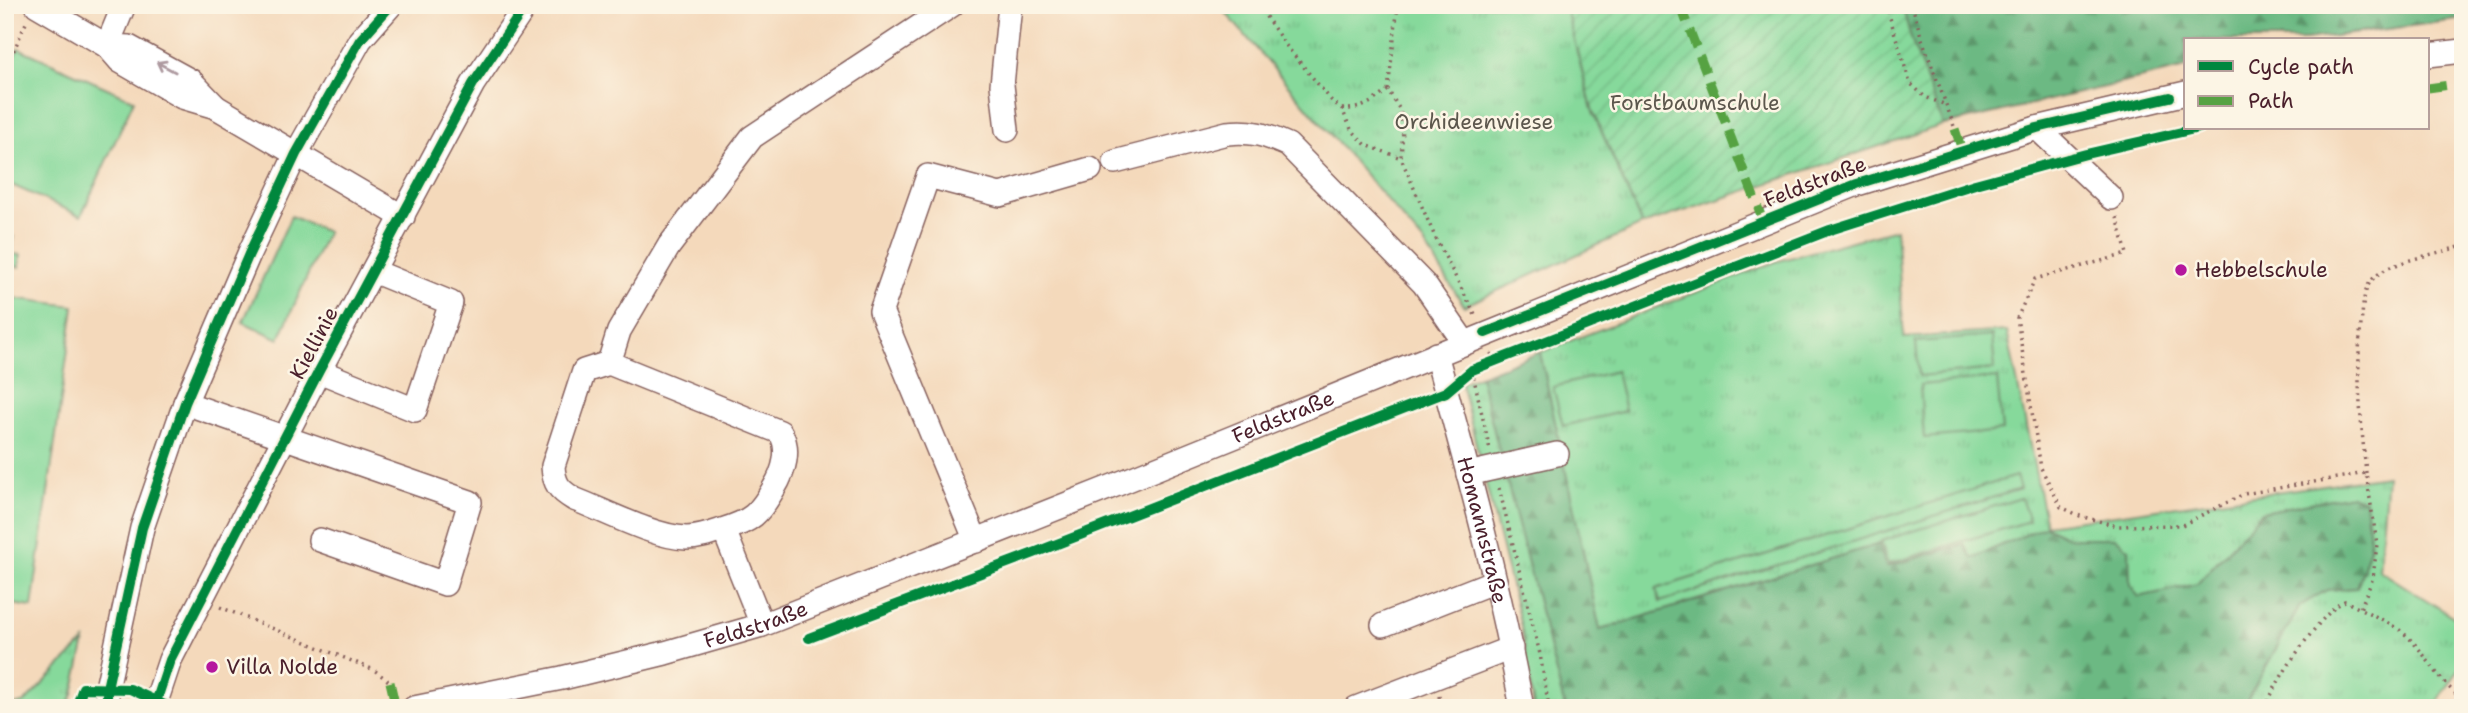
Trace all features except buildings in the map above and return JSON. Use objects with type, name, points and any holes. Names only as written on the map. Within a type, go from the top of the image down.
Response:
[{"type":"street","points":[[107,46],[124,5]]},
{"type":"street","points":[[107,708],[107,688],[142,528],[185,403],[249,254],[296,154],[360,40],[391,5]]},
{"type":"street","name":"Kiellinie","points":[[154,708],[170,660],[319,371],[473,84],[526,5]]},
{"type":"street","points":[[609,363],[619,331],[668,246],[752,137],[952,5]]},
{"type":"street","points":[[1007,130],[1002,85],[1010,5]]},
{"type":"street","points":[[33,11],[107,46],[120,61],[182,97],[216,107],[403,217]]},
{"type":"street","points":[[2430,55],[2463,51]]},
{"type":"street","name":"Feldstraße","points":[[414,708],[562,678],[665,653],[762,625],[1857,184],[2037,128],[2184,93]]},
{"type":"street","points":[[2037,128],[2111,198]]},
{"type":"street","points":[[1115,162],[1227,133],[1246,131],[1262,133],[1289,145],[1474,338]]},
{"type":"street","points":[[976,541],[881,311],[928,176],[1000,195],[1090,169]]},
{"type":"street","points":[[319,371],[415,410],[451,303],[373,271]]},
{"type":"street","name":"Homannstraße","points":[[1436,354],[1495,581],[1522,708]]},
{"type":"street","points":[[609,363],[780,432],[785,440],[785,458],[778,481],[762,510],[743,523],[724,530],[701,537],[684,538],[661,533],[562,492],[554,481],[553,466],[584,371],[609,363]]},
{"type":"street","points":[[185,403],[470,502],[445,584],[320,540]]},
{"type":"street","points":[[1468,474],[1557,454]]},
{"type":"street","points":[[724,530],[762,625]]},
{"type":"street","points":[[1383,625],[1495,581]]},
{"type":"street","points":[[1356,708],[1511,648]]},
{"type":"path","points":[[1258,5],[1284,43],[1331,100],[1342,109],[1350,129],[1366,145],[1401,158]]},
{"type":"path","points":[[1398,5],[1388,90],[1401,110],[1401,158],[1435,236],[1474,338]]},
{"type":"path","points":[[1886,5],[1910,83],[1925,97],[1946,105]]},
{"type":"path","points":[[1912,5],[1955,129]]},
{"type":"path","points":[[5,70],[33,11]]},
{"type":"path","points":[[2462,83],[2463,96]]},
{"type":"path","points":[[1342,109],[1357,110],[1388,90]]},
{"type":"path","points":[[2111,198],[2127,254],[2035,279],[2017,318],[2041,468],[2061,507],[2080,516],[2117,526],[2182,525],[2244,494],[2366,473]]},
{"type":"path","points":[[2360,609],[2373,578],[2377,544],[2359,401],[2358,348],[2364,298],[2371,280],[2394,265],[2463,246]]},
{"type":"path","points":[[1472,370],[1540,654],[1549,708]]},
{"type":"path","points":[[2266,708],[2297,654],[2322,619],[2337,604],[2345,601],[2406,634],[2447,688],[2463,699]]},
{"type":"path","points":[[217,606],[374,670],[390,682]]},
{"type":"green space","name":"Orchideenwiese","points":[[1219,5],[1565,5],[1592,109],[1642,225],[1464,306],[1424,243]]},
{"type":"green space","name":"Forstbaumschule","points":[[1565,5],[1902,5],[1911,39],[1943,125],[1642,225],[1592,109]]},
{"type":"green space","points":[[1902,5],[2463,5],[2463,19],[2320,38],[2184,38],[2184,68],[1943,125],[1911,39]]},
{"type":"green space","points":[[18,48],[134,100],[81,216],[5,182],[5,76]]},
{"type":"green space","points":[[291,216],[327,232],[279,339],[243,322]]},
{"type":"green space","points":[[1896,229],[1904,338],[2007,331],[2046,525],[2387,476],[2379,570],[2463,623],[2463,663],[2434,708],[1534,708],[1521,626],[1461,383],[1775,262]]},
{"type":"green space","points":[[5,235],[14,237],[11,254],[21,255],[19,267],[10,266],[7,283]]},
{"type":"green space","points":[[5,297],[74,306],[32,607],[5,603]]},
{"type":"green space","points":[[1992,336],[1995,369],[1919,376],[1916,342]]},
{"type":"green space","points":[[1540,352],[1600,630],[1879,544],[1886,567],[1964,544],[1972,558],[2046,526],[2069,538],[2116,538],[2129,549],[2130,585],[2139,597],[2197,584],[2262,512],[2351,495],[2365,500],[2370,548],[2357,588],[2327,590],[2300,606],[2246,702],[2246,708],[1565,708],[1480,376]]},
{"type":"green space","points":[[1616,371],[1625,411],[1563,426],[1553,387]]},
{"type":"green space","points":[[1997,378],[2002,431],[1924,438],[1920,385]]},
{"type":"green space","points":[[2016,476],[2020,489],[1660,602],[1656,589]]},
{"type":"green space","points":[[2021,498],[2029,521],[1888,564],[1881,541]]},
{"type":"green space","points":[[85,641],[73,694],[67,708],[5,708],[25,702]]},
{"type":"marked path","points":[[1680,5],[1764,223]]},
{"type":"marked path","points":[[2430,88],[2463,83]]},
{"type":"marked path","points":[[1955,129],[1963,153]]},
{"type":"marked path","points":[[390,682],[396,708]]},
{"type":"cycle path","points":[[107,708],[107,688],[142,528],[185,403],[249,254],[296,154],[360,40],[391,5]]},
{"type":"cycle path","points":[[154,708],[170,660],[319,371],[473,84],[526,5]]},
{"type":"cycle path","points":[[1485,333],[1857,184],[2037,128],[2170,97]]},
{"type":"cycle path","points":[[809,638],[1446,392],[1472,370],[1830,230],[1975,184],[2190,130]]},
{"type":"cycle path","points":[[76,708],[83,688],[130,689],[171,708]]},
{"type":"place","name":"Hebbelschule","points":[[2181,270]]},
{"type":"place","name":"Villa Nolde","points":[[212,667]]}]
